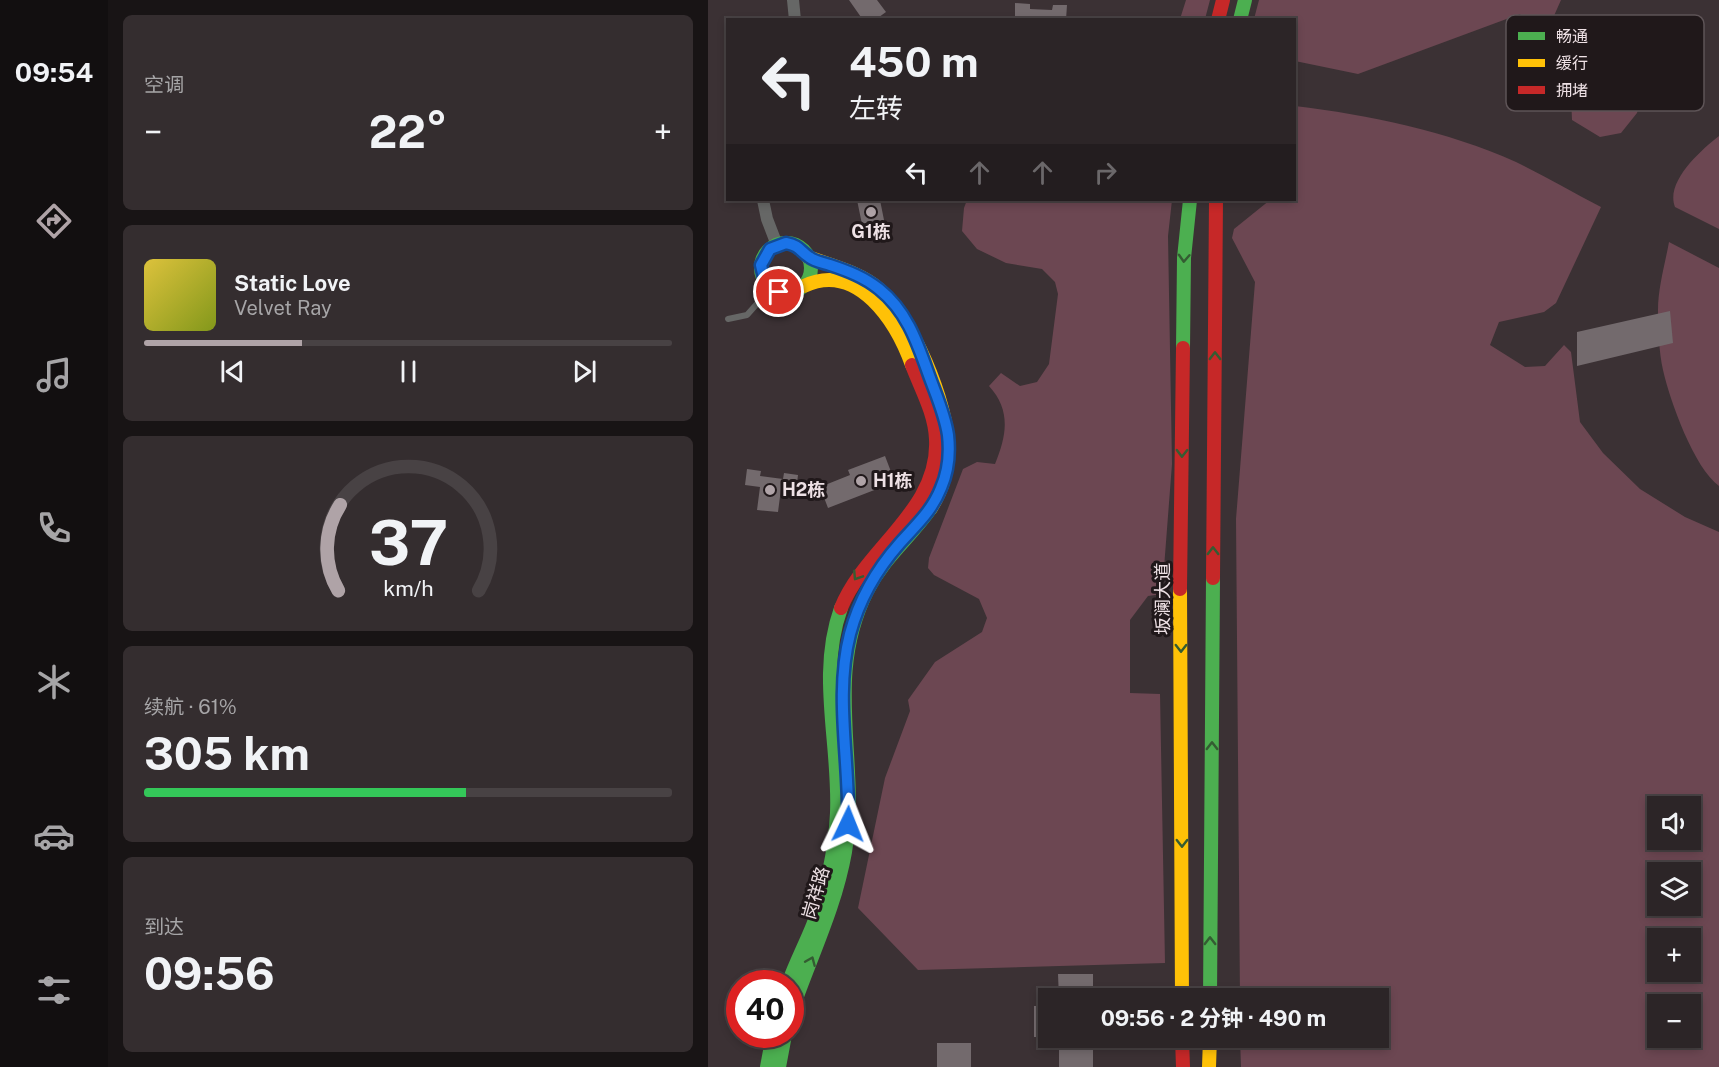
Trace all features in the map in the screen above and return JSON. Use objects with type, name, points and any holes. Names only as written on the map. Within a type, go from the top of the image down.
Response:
[{"type":"street","points":[[793,0],[795,18]]},
{"type":"street","points":[[1218,18],[1223,0]]},
{"type":"street","points":[[1240,18],[1245,0]]},
{"type":"street","points":[[764,201],[767,219],[777,245]]},
{"type":"street","name":"坂澜大道","points":[[1182,988],[1180,593],[1184,258],[1190,201]]},
{"type":"street","points":[[1210,988],[1216,201]]},
{"type":"street","points":[[777,245],[795,245],[808,257],[811,272],[804,286],[788,293],[771,288],[765,282],[761,265],[770,249],[777,245]]},
{"type":"street","name":"岗祥路","points":[[804,980],[833,905],[845,852],[849,797],[842,683],[851,631],[863,599],[880,568],[923,519],[937,498],[946,474],[949,449],[943,411],[914,335],[903,314],[887,296],[868,281],[808,257]]},
{"type":"street","name":"岗祥路","points":[[794,970],[821,901],[833,850],[837,797],[830,668],[836,623],[846,595],[861,569],[913,511],[926,492],[934,471],[936,448],[931,415],[903,340],[886,313],[861,291],[832,279],[822,278],[804,286]]},
{"type":"street","points":[[767,1067],[771,1048]]},
{"type":"street","points":[[779,1067],[783,1048]]},
{"type":"street","points":[[1182,1048],[1183,1067]]},
{"type":"street","points":[[1209,1067],[1210,1048]]},
{"type":"lane","points":[[728,319],[747,315],[771,288]]},
{"type":"shaded area","points":[[1186,0],[1210,0],[1205,18],[1180,18]]},
{"type":"shaded area","points":[[1259,0],[1561,0],[1554,15],[1506,15],[1506,19],[1358,74],[1296,61],[1296,18],[1254,18]]},
{"type":"shaded area","points":[[1296,106],[1351,114],[1463,141],[1516,162],[1601,207],[1556,303],[1544,312],[1499,322],[1490,345],[1525,367],[1545,366],[1564,345],[1571,352],[1580,422],[1603,453],[1640,489],[1685,517],[1719,532],[1719,1067],[1241,1067],[1240,1048],[1389,1048],[1389,988],[1240,988],[1236,519],[1255,282],[1232,238],[1234,229],[1269,201],[1296,201]]},
{"type":"shaded area","points":[[1572,111],[1638,111],[1621,133],[1600,137],[1572,120]]},
{"type":"shaded area","points":[[1719,136],[1719,229],[1675,207],[1673,197],[1675,187],[1686,167]]},
{"type":"shaded area","points":[[967,201],[1172,201],[1168,236],[1172,464],[1162,594],[1148,596],[1130,620],[1130,693],[1160,694],[1165,963],[918,970],[858,908],[885,778],[910,711],[908,700],[935,662],[982,632],[987,618],[979,599],[934,575],[928,568],[929,558],[963,469],[977,462],[995,464],[999,453],[1004,433],[1004,414],[1001,404],[989,386],[1001,373],[1020,386],[1037,382],[1049,364],[1058,294],[1055,282],[1042,269],[1006,263],[977,249],[962,231]]},
{"type":"shaded area","points":[[1669,242],[1719,268],[1719,486],[1701,465],[1692,450],[1677,416],[1663,370],[1658,302]]},
{"type":"building","points":[[849,0],[877,0],[886,12],[878,18],[862,18]]},
{"type":"building","points":[[1015,3],[1030,4],[1030,9],[1052,10],[1053,5],[1067,5],[1066,18],[1015,18]]},
{"type":"building","name":"G1栋","points":[[857,201],[880,201],[885,225],[863,229]]},
{"type":"building","points":[[1670,311],[1673,343],[1577,366],[1577,332]]},
{"type":"building","name":"H1栋","points":[[885,456],[893,477],[875,484],[877,489],[828,508],[820,487],[850,475],[848,470]]},
{"type":"building","name":"H2栋","points":[[747,469],[761,471],[760,476],[783,479],[784,473],[798,475],[796,491],[781,489],[778,512],[757,510],[760,487],[745,485]]},
{"type":"building","points":[[1058,974],[1093,974],[1093,988],[1059,988]]},
{"type":"building","points":[[1034,1006],[1038,1006],[1038,1037],[1034,1037]]},
{"type":"building","points":[[937,1043],[971,1043],[971,1067],[937,1067]]},
{"type":"building","points":[[1059,1048],[1093,1048],[1093,1067],[1059,1067]]},
{"type":"traffic: fast","points":[[1240,18],[1245,0]]},
{"type":"traffic: fast","points":[[1183,348],[1184,258],[1190,201]]},
{"type":"traffic: fast","points":[[786,243],[804,250],[811,268],[804,286],[786,293],[768,286],[761,268],[768,250],[786,243]]},
{"type":"traffic: fast","points":[[804,979],[835,894],[845,852],[849,785],[845,688],[847,656],[854,624],[874,579],[931,508]]},
{"type":"traffic: fast","points":[[1210,988],[1213,578]]},
{"type":"traffic: fast","points":[[794,970],[818,911],[830,870],[834,841],[837,787],[830,684],[834,633],[841,608]]},
{"type":"traffic: fast","points":[[767,1067],[771,1048]]},
{"type":"traffic: fast","points":[[779,1067],[783,1048]]},
{"type":"traffic: slow","points":[[808,257],[854,274],[879,289],[904,319],[926,362],[942,408],[948,447],[946,471],[931,508]]},
{"type":"traffic: slow","points":[[804,286],[824,280],[842,281],[858,288],[873,300],[885,315],[896,331],[912,365]]},
{"type":"traffic: slow","points":[[1180,589],[1182,988]]},
{"type":"traffic: slow","points":[[1209,1067],[1210,1048]]},
{"type":"traffic: jam","points":[[1218,18],[1223,0]]},
{"type":"traffic: jam","points":[[1213,578],[1216,201]]},
{"type":"traffic: jam","points":[[1180,589],[1183,348]]},
{"type":"traffic: jam","points":[[841,608],[852,586],[914,508],[926,487],[934,464],[935,429],[927,401],[912,365]]},
{"type":"traffic: jam","points":[[1182,1048],[1183,1067]]},
{"type":"place","name":"G1栋","points":[[871,212]]},
{"type":"place","name":"H1栋","points":[[861,481]]},
{"type":"place","name":"H2栋","points":[[770,490]]},
{"type":"route","points":[[779,292],[765,282],[761,265],[770,249],[786,243],[803,250],[808,257],[857,275],[878,288],[903,314],[909,324],[943,411],[948,436],[946,474],[937,498],[923,519],[880,568],[863,599],[851,631],[842,683],[849,770],[848,824]]}]
